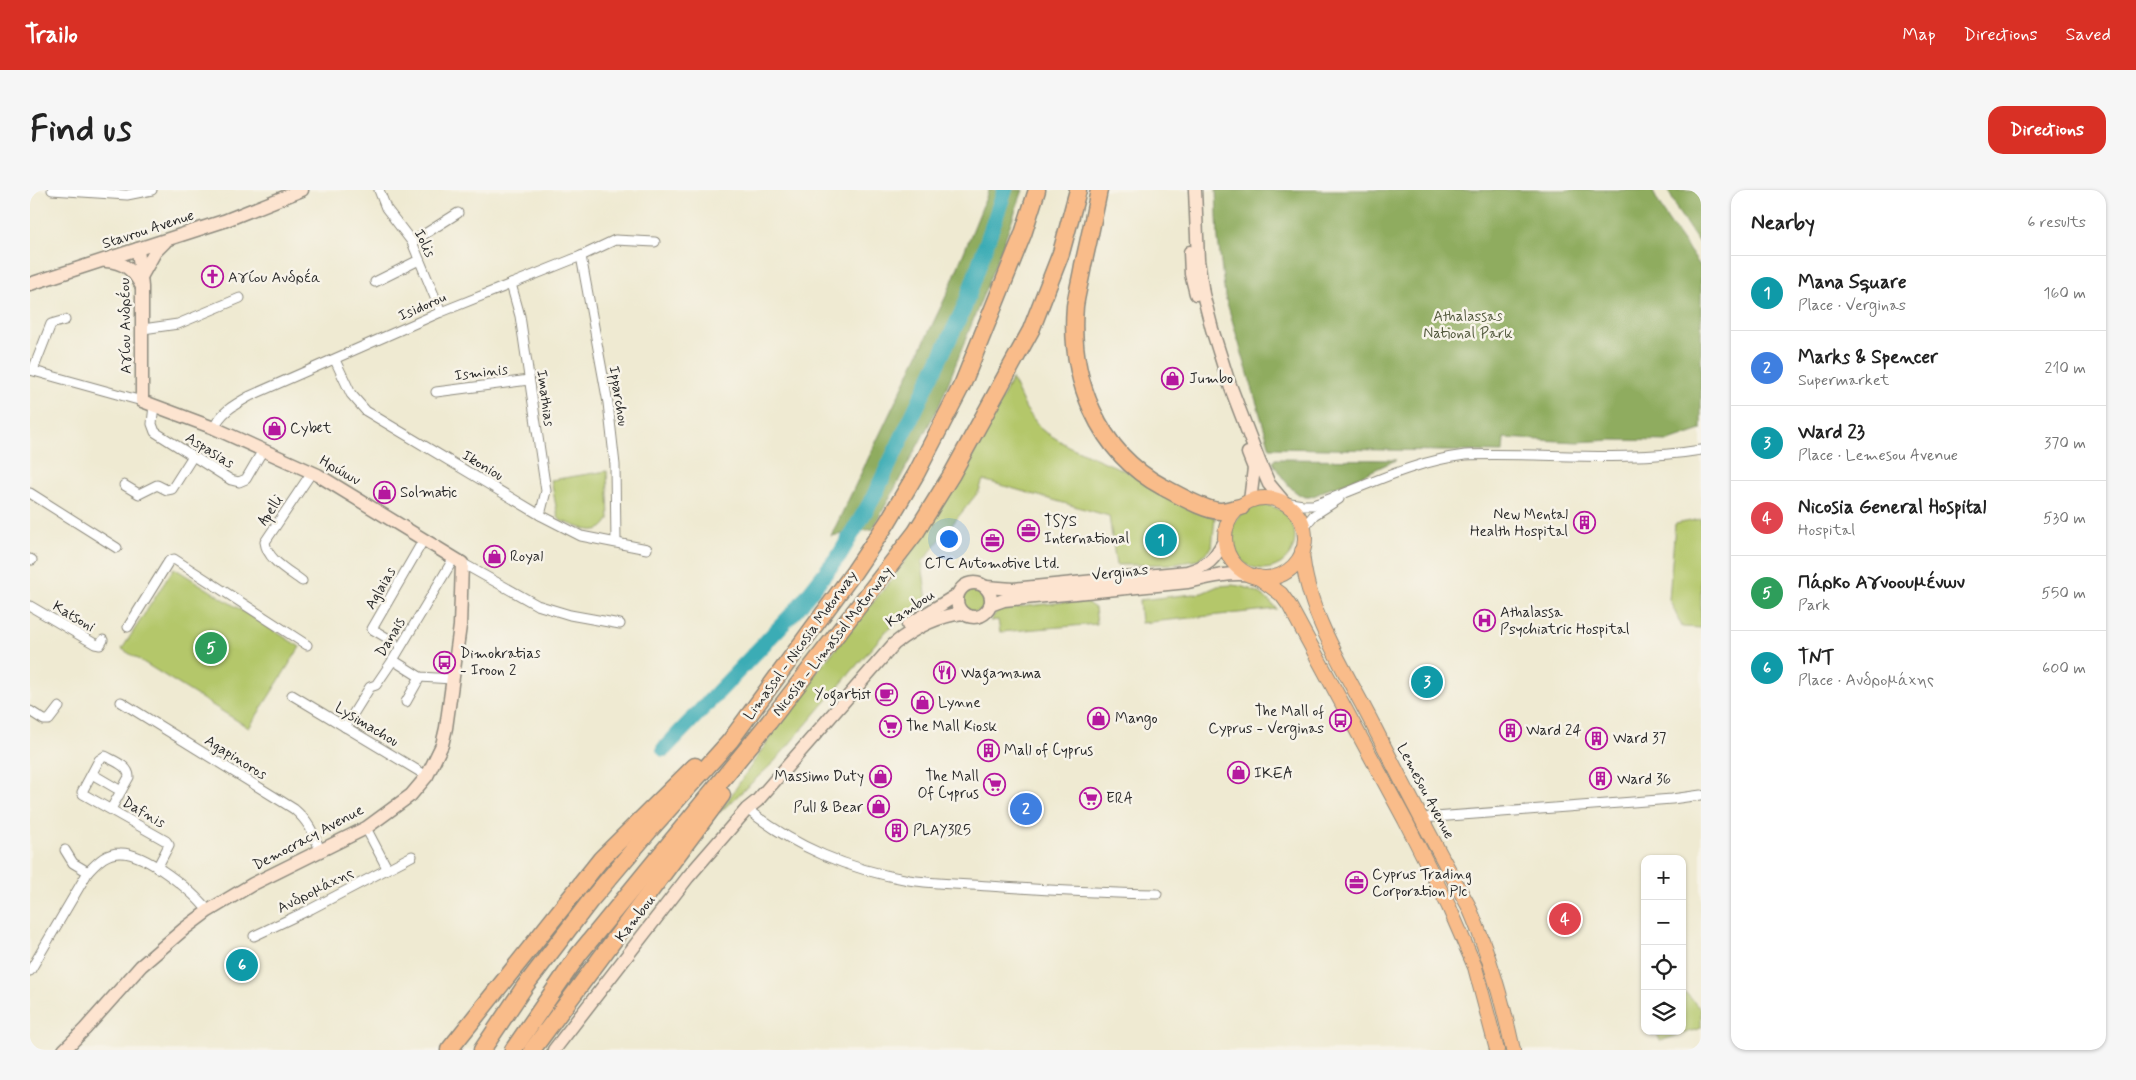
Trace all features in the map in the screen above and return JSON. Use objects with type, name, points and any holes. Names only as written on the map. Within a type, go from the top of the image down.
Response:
[{"type":"highway","name":"Limassol - Nicosia Motorway","points":[[482,1050],[525,986],[590,901],[649,831],[708,768],[854,572],[887,523],[916,474],[963,383],[1023,234],[1037,190]]},
{"type":"highway","name":"Nicosia - Limassol Motorway","points":[[513,1050],[579,954],[769,722],[916,532],[952,474],[1031,330],[1061,253],[1078,190]]},
{"type":"highway","points":[[1099,190],[1076,303],[1074,323],[1081,376],[1096,418],[1104,434],[1118,452],[1130,464],[1154,482],[1214,510],[1221,511],[1245,504]]},
{"type":"highway","points":[[449,1050],[601,859],[704,758],[772,684]]},
{"type":"highway","points":[[532,1050],[728,787],[769,722]]},
{"type":"main road","points":[[1255,576],[1272,577],[1285,572],[1295,563],[1302,551],[1305,539],[1304,527],[1295,511],[1284,502],[1273,498],[1261,498],[1245,504],[1232,516],[1225,529],[1224,541],[1227,552],[1233,562],[1242,570],[1255,576],[1281,594],[1289,606],[1440,889],[1475,967],[1497,1050]]},
{"type":"main road","name":"Lemesou Avenue","points":[[1302,551],[1306,583],[1315,609],[1342,666],[1468,905],[1483,939],[1501,996],[1513,1050]]},
{"type":"street","points":[[52,190],[127,195],[152,190]]},
{"type":"street","name":"Stavrou Avenue","points":[[30,284],[224,221],[302,190]]},
{"type":"street","name":"Iolis","points":[[379,190],[386,208],[412,242],[441,312]]},
{"type":"street","points":[[1187,190],[1191,274],[1222,384],[1254,468],[1245,504]]},
{"type":"street","points":[[1195,190],[1198,260],[1203,294],[1212,330],[1228,380],[1269,484],[1284,502],[1309,505],[1356,489],[1397,471],[1439,458],[1465,455],[1640,456],[1671,455],[1701,450]]},
{"type":"street","points":[[412,242],[458,213]]},
{"type":"street","points":[[104,260],[114,261],[126,266],[142,282],[155,252],[168,240]]},
{"type":"street","name":"Isidorou","points":[[214,428],[219,417],[234,405],[441,312],[581,256],[615,240],[655,242]]},
{"type":"street","name":"Αγίου Ανδρέου","points":[[138,250],[142,282],[148,403]]},
{"type":"street","name":"Ipparchou","points":[[581,256],[608,403],[615,465],[616,542]]},
{"type":"street","points":[[375,282],[419,260]]},
{"type":"street","name":"Imathias","points":[[511,284],[520,316],[546,491],[540,515]]},
{"type":"street","points":[[143,329],[178,324],[240,298]]},
{"type":"street","points":[[32,370],[51,324],[66,320]]},
{"type":"street","name":"Ikoniou","points":[[335,360],[351,394],[366,411],[540,515],[581,536],[647,549]]},
{"type":"street","name":"Ηρώων","points":[[32,370],[148,403],[214,428],[312,472],[424,540],[537,605],[570,615],[620,624]]},
{"type":"street","name":"Isminis","points":[[436,392],[529,380]]},
{"type":"street","name":"Aspasias","points":[[148,403],[152,424],[156,432],[232,480],[239,482],[246,479],[263,450]]},
{"type":"street","points":[[124,485],[139,494],[157,485],[167,490],[172,489],[193,456]]},
{"type":"street","name":"Apelli","points":[[302,581],[270,556],[266,550],[265,542],[312,472]]},
{"type":"street","points":[[1304,527],[1314,515],[1356,489]]},
{"type":"street","points":[[30,493],[116,548]]},
{"type":"street","name":"Aglaias","points":[[394,642],[372,629],[424,540]]},
{"type":"street","name":"Verginas","points":[[986,587],[1013,590],[1187,572],[1204,567],[1217,555],[1224,541]]},
{"type":"street","points":[[128,627],[169,560],[174,559],[307,645]]},
{"type":"street","name":"Danais","points":[[345,727],[370,687],[376,684],[393,660],[458,560]]},
{"type":"street","name":"Democracy Avenue","points":[[64,1050],[141,966],[184,929],[208,911],[253,884],[366,828],[411,795],[427,776],[442,745],[460,626],[458,560]]},
{"type":"street","name":"Verginas","points":[[990,605],[1004,600],[1188,582],[1239,573],[1255,576]]},
{"type":"street","points":[[966,584],[980,584],[986,587],[990,593],[990,605],[984,614],[972,617],[963,613],[959,608],[957,596],[966,584]]},
{"type":"street","name":"Kambou","points":[[747,809],[755,795],[890,641],[902,629],[957,596]]},
{"type":"street","name":"Katsoni","points":[[30,606],[95,644],[100,645],[103,640]]},
{"type":"street","name":"Kambou","points":[[554,1050],[688,877],[894,644],[907,634],[936,619],[963,613]]},
{"type":"street","points":[[393,660],[420,677],[452,679]]},
{"type":"street","points":[[406,702],[420,677]]},
{"type":"street","name":"Lysimachou","points":[[292,695],[427,776]]},
{"type":"street","name":"Agapinoros","points":[[121,702],[294,809],[306,819],[320,851]]},
{"type":"street","points":[[30,711],[44,720],[49,720],[59,707]]},
{"type":"street","points":[[111,809],[129,777],[129,773],[126,769],[105,756],[99,760],[92,774],[121,791]]},
{"type":"street","name":"Dafnis","points":[[92,774],[82,792],[166,841],[169,845],[157,868]]},
{"type":"street","points":[[1422,818],[1662,800],[1701,794]]},
{"type":"street","points":[[747,809],[774,830],[804,848],[852,866],[910,880],[1074,892],[1157,894]]},
{"type":"street","points":[[366,828],[387,868]]},
{"type":"street","points":[[65,850],[73,863],[88,872]]},
{"type":"street","points":[[30,971],[88,872],[108,855],[129,853],[157,868],[198,898],[208,911]]},
{"type":"street","name":"Ανδρομάχης","points":[[254,936],[311,909],[412,856]]},
{"type":"green space","points":[[989,190],[1023,190],[940,404],[873,529],[831,536],[947,294]]},
{"type":"green space","name":"Athalassas National Park","points":[[1216,190],[1652,190],[1667,219],[1701,267],[1701,430],[1669,441],[1612,440],[1577,442],[1504,438],[1503,452],[1270,448],[1225,296],[1218,239]]},
{"type":"green space","points":[[1668,190],[1701,190],[1701,246],[1679,213]]},
{"type":"green space","points":[[1012,379],[1026,409],[1042,430],[1068,446],[1137,476],[1215,518],[1212,547],[1198,560],[1175,564],[1116,565],[1109,516],[983,480],[979,491],[922,562],[927,602],[887,630],[774,762],[719,813],[804,688],[892,579],[923,535],[964,472]]},
{"type":"green space","points":[[1275,459],[1396,460],[1334,488],[1331,487],[1309,497],[1304,497],[1293,490],[1288,484],[1273,462]]},
{"type":"green space","points":[[607,471],[609,519],[605,525],[600,529],[588,530],[561,521],[558,517],[551,480]]},
{"type":"green space","points":[[1263,505],[1275,507],[1286,514],[1293,525],[1295,537],[1293,549],[1286,560],[1275,567],[1263,569],[1251,567],[1240,560],[1233,549],[1231,537],[1233,525],[1240,514],[1251,507]]},
{"type":"green space","points":[[1701,519],[1701,628],[1682,627],[1669,599],[1675,524]]},
{"type":"green space","points":[[174,568],[300,647],[249,728],[122,649]]},
{"type":"green space","points":[[1232,585],[1245,587],[1257,592],[1277,609],[1141,623],[1139,600],[1202,593],[1218,586]]},
{"type":"green space","points":[[975,588],[980,589],[986,595],[986,605],[980,611],[975,612],[970,611],[964,605],[963,600],[964,595],[970,589]]},
{"type":"green space","points":[[1083,600],[1095,608],[1097,624],[1000,632],[998,620],[990,621],[1001,609]]},
{"type":"green space","points":[[1686,994],[1701,1010],[1701,1028],[1686,1033]]},
{"type":"green space","points":[[1658,1035],[1679,1035],[1660,1041]]},
{"type":"waterway","points":[[664,749],[797,609],[840,554],[873,498],[964,308],[1005,190]]},
{"type":"place","name":"Αγίου Ανδρέα","points":[[212,277]]},
{"type":"place","name":"Jumbo","points":[[1173,378]]},
{"type":"place","name":"Cybet","points":[[274,428]]},
{"type":"place","name":"Solmatic","points":[[384,492]]},
{"type":"place","name":"New Mental Health Hospital","points":[[1584,523]]},
{"type":"place","name":"TSYS International","points":[[1028,530]]},
{"type":"place","name":"CTC Automotive Ltd.","points":[[992,540]]},
{"type":"place","name":"Mana Square","points":[[1161,540]]},
{"type":"place","name":"Royal","points":[[494,556]]},
{"type":"place","name":"Athalassa Psychiatric Hospital","points":[[1484,621]]},
{"type":"place","name":"Πάρκο Αγνοουμένων","points":[[211,648]]},
{"type":"place","name":"Dimokratias - Iroon 2","points":[[444,662]]},
{"type":"place","name":"Wagamama","points":[[945,673]]},
{"type":"place","name":"Ward 23","points":[[1427,682]]},
{"type":"place","name":"Yogartist","points":[[887,694]]},
{"type":"place","name":"Lynne","points":[[922,702]]},
{"type":"place","name":"Mango","points":[[1099,718]]},
{"type":"place","name":"The Mall of Cyprus - Verginas","points":[[1340,720]]},
{"type":"place","name":"The Mall Kiosk","points":[[890,726]]},
{"type":"place","name":"Ward 24","points":[[1510,730]]},
{"type":"place","name":"Ward 37","points":[[1597,738]]},
{"type":"place","name":"Mall of Cyprus","points":[[988,750]]},
{"type":"place","name":"IKEA","points":[[1238,773]]},
{"type":"place","name":"Massimo Duty","points":[[880,776]]},
{"type":"place","name":"Ward 36","points":[[1601,779]]},
{"type":"place","name":"The Mall Of Cyprus","points":[[995,785]]},
{"type":"place","name":"ERA","points":[[1090,798]]},
{"type":"place","name":"Pull & Bear","points":[[879,807]]},
{"type":"place","name":"Marks & Spencer","points":[[1026,809]]},
{"type":"place","name":"PLAY3R5","points":[[897,830]]},
{"type":"place","name":"Cyprus Trading Corporation Plc","points":[[1356,883]]},
{"type":"place","name":"Nicosia General Hospital","points":[[1565,919]]},
{"type":"place","name":"TNT","points":[[242,965]]}]
